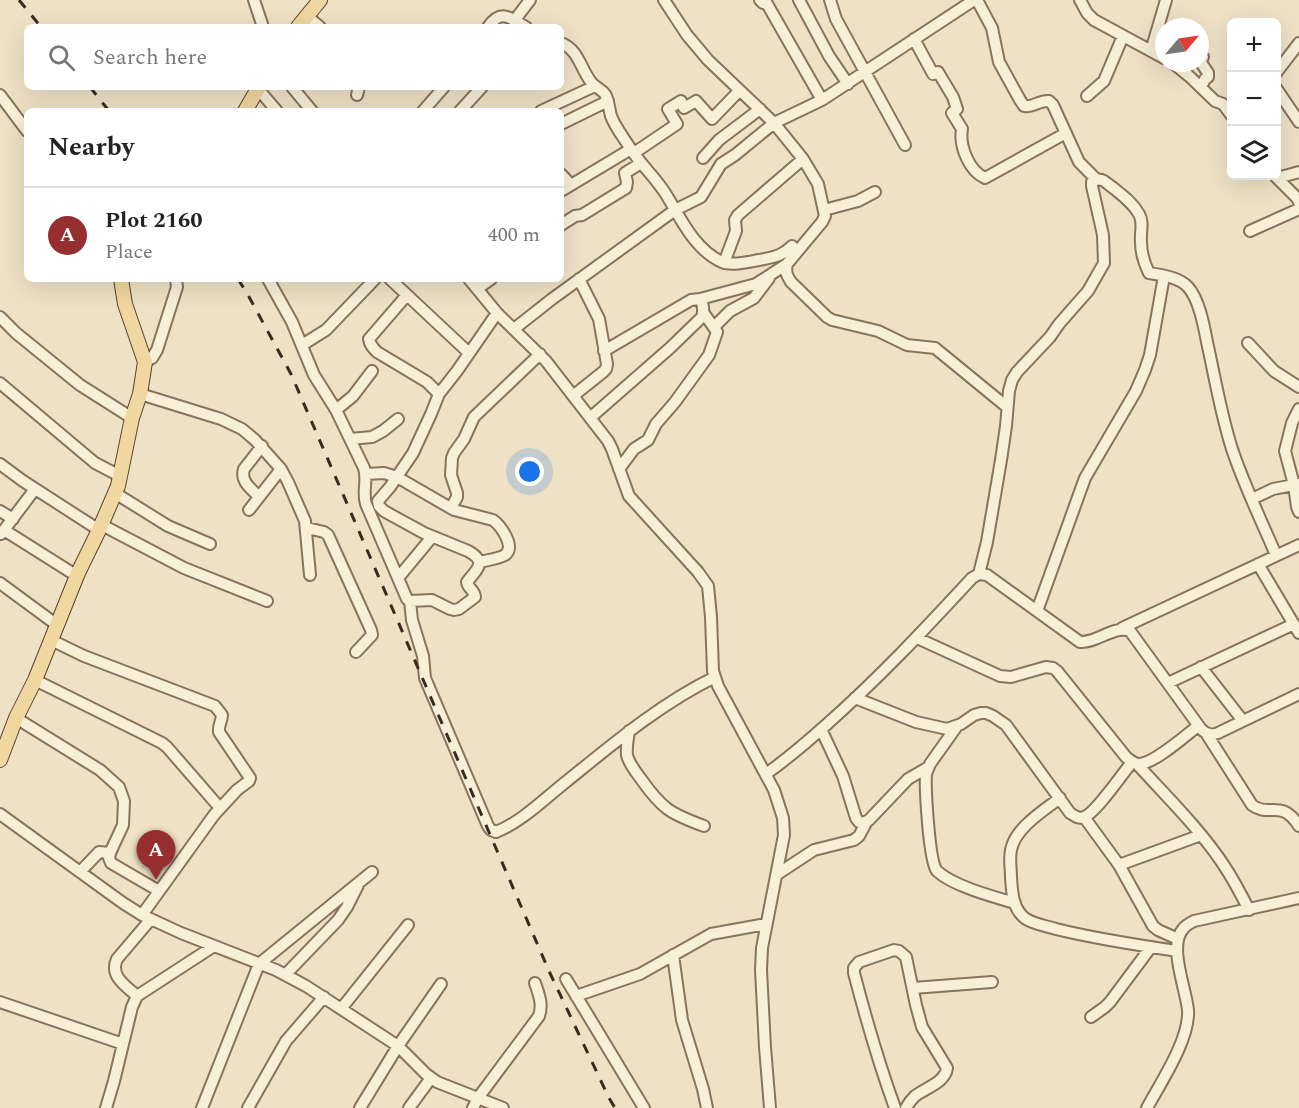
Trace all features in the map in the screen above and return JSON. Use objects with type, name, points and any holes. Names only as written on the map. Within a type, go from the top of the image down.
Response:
[{"type":"main road","points":[[300,24],[320,0]]},
{"type":"main road","points":[[247,108],[258,90]]},
{"type":"main road","points":[[0,760],[3,741],[35,680],[77,576],[115,493],[120,476],[132,418],[140,394],[145,362],[125,304],[121,282]]},
{"type":"street","points":[[254,0],[262,24]]},
{"type":"street","points":[[514,21],[530,0]]},
{"type":"street","points":[[760,0],[763,3],[766,2],[822,100]]},
{"type":"street","points":[[799,0],[829,56],[848,84]]},
{"type":"street","points":[[830,0],[836,19],[905,145]]},
{"type":"street","points":[[514,329],[675,210],[701,197],[721,164],[774,123],[822,100],[975,0],[992,28],[999,62],[1024,106],[1045,101],[1053,105],[1079,162],[1096,179],[1102,179],[1126,197],[1138,213],[1141,221],[1144,264],[1149,273],[1184,283],[1196,299],[1232,449],[1276,555]]},
{"type":"street","points":[[1080,0],[1094,20],[1155,53]]},
{"type":"street","points":[[1151,51],[1166,0]]},
{"type":"street","points":[[604,351],[691,300],[756,284],[772,275],[787,264],[825,216],[818,184],[803,159],[774,123],[708,60],[687,35],[668,1]]},
{"type":"street","points":[[307,16],[316,24]]},
{"type":"street","points":[[490,24],[498,17],[507,17],[520,24]]},
{"type":"street","points":[[1087,96],[1104,81],[1123,36]]},
{"type":"street","points":[[914,39],[933,74],[938,72],[953,97],[957,109],[952,113],[962,129],[964,149],[977,174],[985,178],[1066,133]]},
{"type":"street","points":[[1277,72],[1299,43]]},
{"type":"street","points":[[564,44],[573,51],[590,81],[603,92],[608,101],[611,116],[632,151],[662,189],[695,240],[711,255],[724,262],[749,262],[784,254],[792,246],[797,252]]},
{"type":"street","points":[[1185,72],[1227,109]]},
{"type":"street","points":[[1201,87],[1208,77],[1207,72]]},
{"type":"street","points":[[547,108],[595,86]]},
{"type":"street","points":[[261,90],[275,108]]},
{"type":"street","points":[[294,90],[310,108]]},
{"type":"street","points":[[426,108],[441,90]]},
{"type":"street","points":[[463,108],[479,90]]},
{"type":"street","points":[[564,189],[677,124],[668,109],[681,101],[684,108],[696,101],[711,119],[740,91]]},
{"type":"street","points":[[0,95],[24,127]]},
{"type":"street","points":[[1281,95],[1299,122]]},
{"type":"street","points":[[561,101],[562,108]]},
{"type":"street","points":[[564,122],[608,101]]},
{"type":"street","points":[[703,158],[719,140],[760,109]]},
{"type":"street","points":[[724,262],[736,231],[735,220],[738,215],[803,159]]},
{"type":"street","points":[[564,223],[575,216],[582,215],[626,188],[625,173],[641,163]]},
{"type":"street","points":[[1281,176],[1299,172]]},
{"type":"street","points":[[564,177],[571,185]]},
{"type":"street","points":[[979,574],[987,543],[1001,460],[1009,391],[1017,372],[1088,291],[1104,263],[1103,235],[1092,186],[1092,182],[1096,179]]},
{"type":"street","points":[[1279,180],[1299,202]]},
{"type":"street","points":[[825,210],[858,201],[875,192]]},
{"type":"street","points":[[1250,231],[1299,209]]},
{"type":"street","points":[[787,264],[785,270],[791,282],[826,317],[878,331],[908,345],[935,348],[1008,407]]},
{"type":"street","points":[[714,327],[730,310],[754,298],[772,275]]},
{"type":"street","points":[[1037,611],[1085,478],[1136,391],[1145,370],[1150,355],[1164,276]]},
{"type":"street","points":[[573,396],[606,369],[607,364],[599,319],[579,279]]},
{"type":"street","points":[[145,362],[152,358],[157,350],[177,287],[176,282]]},
{"type":"street","points":[[270,282],[292,322],[314,375],[351,439],[366,474],[364,492],[366,504],[407,599],[410,601],[412,620],[423,656],[425,678],[488,826],[493,832],[498,832],[524,816],[629,731],[682,694],[715,677]]},
{"type":"street","points":[[302,345],[326,330],[372,282]]},
{"type":"street","points":[[393,282],[469,353]]},
{"type":"street","points":[[471,282],[497,313],[540,354],[573,396],[608,441],[629,496],[708,586],[713,671],[725,701],[774,790],[783,818],[784,835],[766,924],[761,970],[770,1108]]},
{"type":"street","points":[[477,289],[487,282]]},
{"type":"street","points":[[407,295],[369,339],[370,343],[372,348],[427,382],[439,394]]},
{"type":"street","points":[[590,418],[702,317],[700,299]]},
{"type":"street","points":[[619,469],[634,449],[648,440],[656,424],[709,355],[717,332],[703,312]]},
{"type":"street","points":[[410,601],[432,600],[450,609],[459,609],[475,597],[475,593],[467,585],[479,568],[480,562],[474,554],[432,537],[384,511],[378,501],[413,453],[439,394],[497,313]]},
{"type":"street","points":[[0,317],[16,333],[80,385],[132,418]]},
{"type":"street","points":[[1248,343],[1274,371],[1299,387]]},
{"type":"street","points":[[451,508],[457,497],[451,475],[452,458],[474,417],[540,354]]},
{"type":"street","points":[[336,410],[358,390],[372,371]]},
{"type":"street","points":[[0,383],[95,462],[120,476]]},
{"type":"street","points":[[140,394],[227,421],[247,433],[262,447],[281,469],[305,521],[310,575]]},
{"type":"street","points":[[1299,409],[1292,423],[1285,451],[1297,484],[1299,512]]},
{"type":"street","points":[[351,439],[372,437],[398,419]]},
{"type":"street","points":[[259,497],[242,478],[244,469],[262,447]]},
{"type":"street","points":[[0,464],[35,489],[100,527],[184,568],[267,602]]},
{"type":"street","points":[[249,510],[281,469]]},
{"type":"street","points":[[366,474],[379,472],[397,477],[451,508],[497,523],[506,536],[508,552],[504,556],[480,562]]},
{"type":"street","points":[[1252,499],[1274,489],[1297,484]]},
{"type":"street","points":[[35,489],[2,533],[77,576]]},
{"type":"street","points":[[115,493],[168,526],[210,544]]},
{"type":"street","points":[[0,511],[13,519]]},
{"type":"street","points":[[307,528],[328,535],[371,630],[370,639],[356,652]]},
{"type":"street","points":[[398,578],[432,537]]},
{"type":"street","points":[[766,774],[788,759],[855,698],[917,638],[972,578],[979,574],[987,575],[1080,642],[1089,642],[1276,555],[1298,548]]},
{"type":"street","points":[[1168,683],[1201,667],[1296,629],[1258,564]]},
{"type":"street","points":[[0,583],[57,625]]},
{"type":"street","points":[[1122,628],[1130,631],[1134,636],[1202,729],[1252,805],[1262,810],[1284,811],[1299,826]]},
{"type":"street","points":[[917,638],[1000,676],[1011,677],[1046,667],[1057,671],[1126,757],[1201,835],[1223,864],[1249,910]]},
{"type":"street","points":[[51,640],[84,656],[215,706],[220,711],[222,719],[218,728],[219,732],[250,778],[214,815],[159,891],[147,917],[117,959],[114,972],[137,996]]},
{"type":"street","points":[[1201,667],[1243,721]]},
{"type":"street","points":[[35,680],[162,743],[220,808]]},
{"type":"street","points":[[1202,729],[1214,734],[1218,733],[1299,694]]},
{"type":"street","points":[[855,698],[916,722],[938,728],[947,729],[957,726],[981,713],[998,718],[1014,735],[1070,813],[1079,818],[1094,811],[1134,763],[1149,762],[1202,729]]},
{"type":"street","points":[[16,718],[100,770],[119,787],[124,801],[123,825],[109,858],[111,863],[159,891]]},
{"type":"street","points":[[776,875],[814,850],[854,840],[859,836],[866,823],[908,779],[927,768],[957,726]]},
{"type":"street","points":[[821,729],[843,776],[856,818],[862,824],[866,823]]},
{"type":"street","points":[[629,731],[627,750],[630,762],[651,794],[668,811],[704,826]]},
{"type":"street","points":[[927,768],[930,843],[934,867],[959,884],[1015,903]]},
{"type":"street","points":[[1060,798],[1020,831],[1011,848],[1013,896],[1021,914],[1026,919],[1039,924],[1101,939],[1177,951]]},
{"type":"street","points":[[0,814],[147,917],[285,975],[398,1046],[431,1078],[475,1103],[503,1108]]},
{"type":"street","points":[[1084,817],[1119,866],[1152,926],[1178,939]]},
{"type":"street","points":[[1119,866],[1201,835]]},
{"type":"street","points":[[80,872],[99,852],[110,853]]},
{"type":"street","points":[[202,1108],[259,964],[372,872]]},
{"type":"street","points":[[285,975],[338,920],[360,882]]},
{"type":"street","points":[[1147,1108],[1178,1051],[1187,1026],[1188,1009],[1176,944],[1183,928],[1194,921],[1299,898]]},
{"type":"street","points":[[576,996],[640,974],[711,934],[766,924]]},
{"type":"street","points":[[341,1009],[408,925]]},
{"type":"street","points":[[106,1108],[132,1007],[137,996],[214,946]]},
{"type":"street","points":[[1091,1017],[1108,1005],[1152,947]]},
{"type":"street","points":[[895,1108],[854,973],[854,968],[859,962],[894,950],[903,953],[907,960],[922,1027],[947,1068],[945,1076],[913,1098],[906,1108]]},
{"type":"street","points":[[673,955],[682,1020],[707,1108]]},
{"type":"street","points":[[566,979],[644,1108]]},
{"type":"street","points":[[913,988],[992,982]]},
{"type":"street","points":[[475,1103],[538,1016],[541,1001],[535,983]]},
{"type":"street","points":[[360,1108],[398,1046],[441,984]]},
{"type":"street","points":[[248,1108],[286,1041],[324,998]]},
{"type":"street","points":[[0,1002],[123,1044]]},
{"type":"street","points":[[409,1108],[431,1078]]},
{"type":"railway","points":[[19,0],[39,24]]},
{"type":"railway","points":[[92,90],[107,108]]},
{"type":"railway","points":[[240,282],[291,374],[549,971],[615,1108]]},
{"type":"place","name":"Plot 2160","points":[[156,880]]}]
